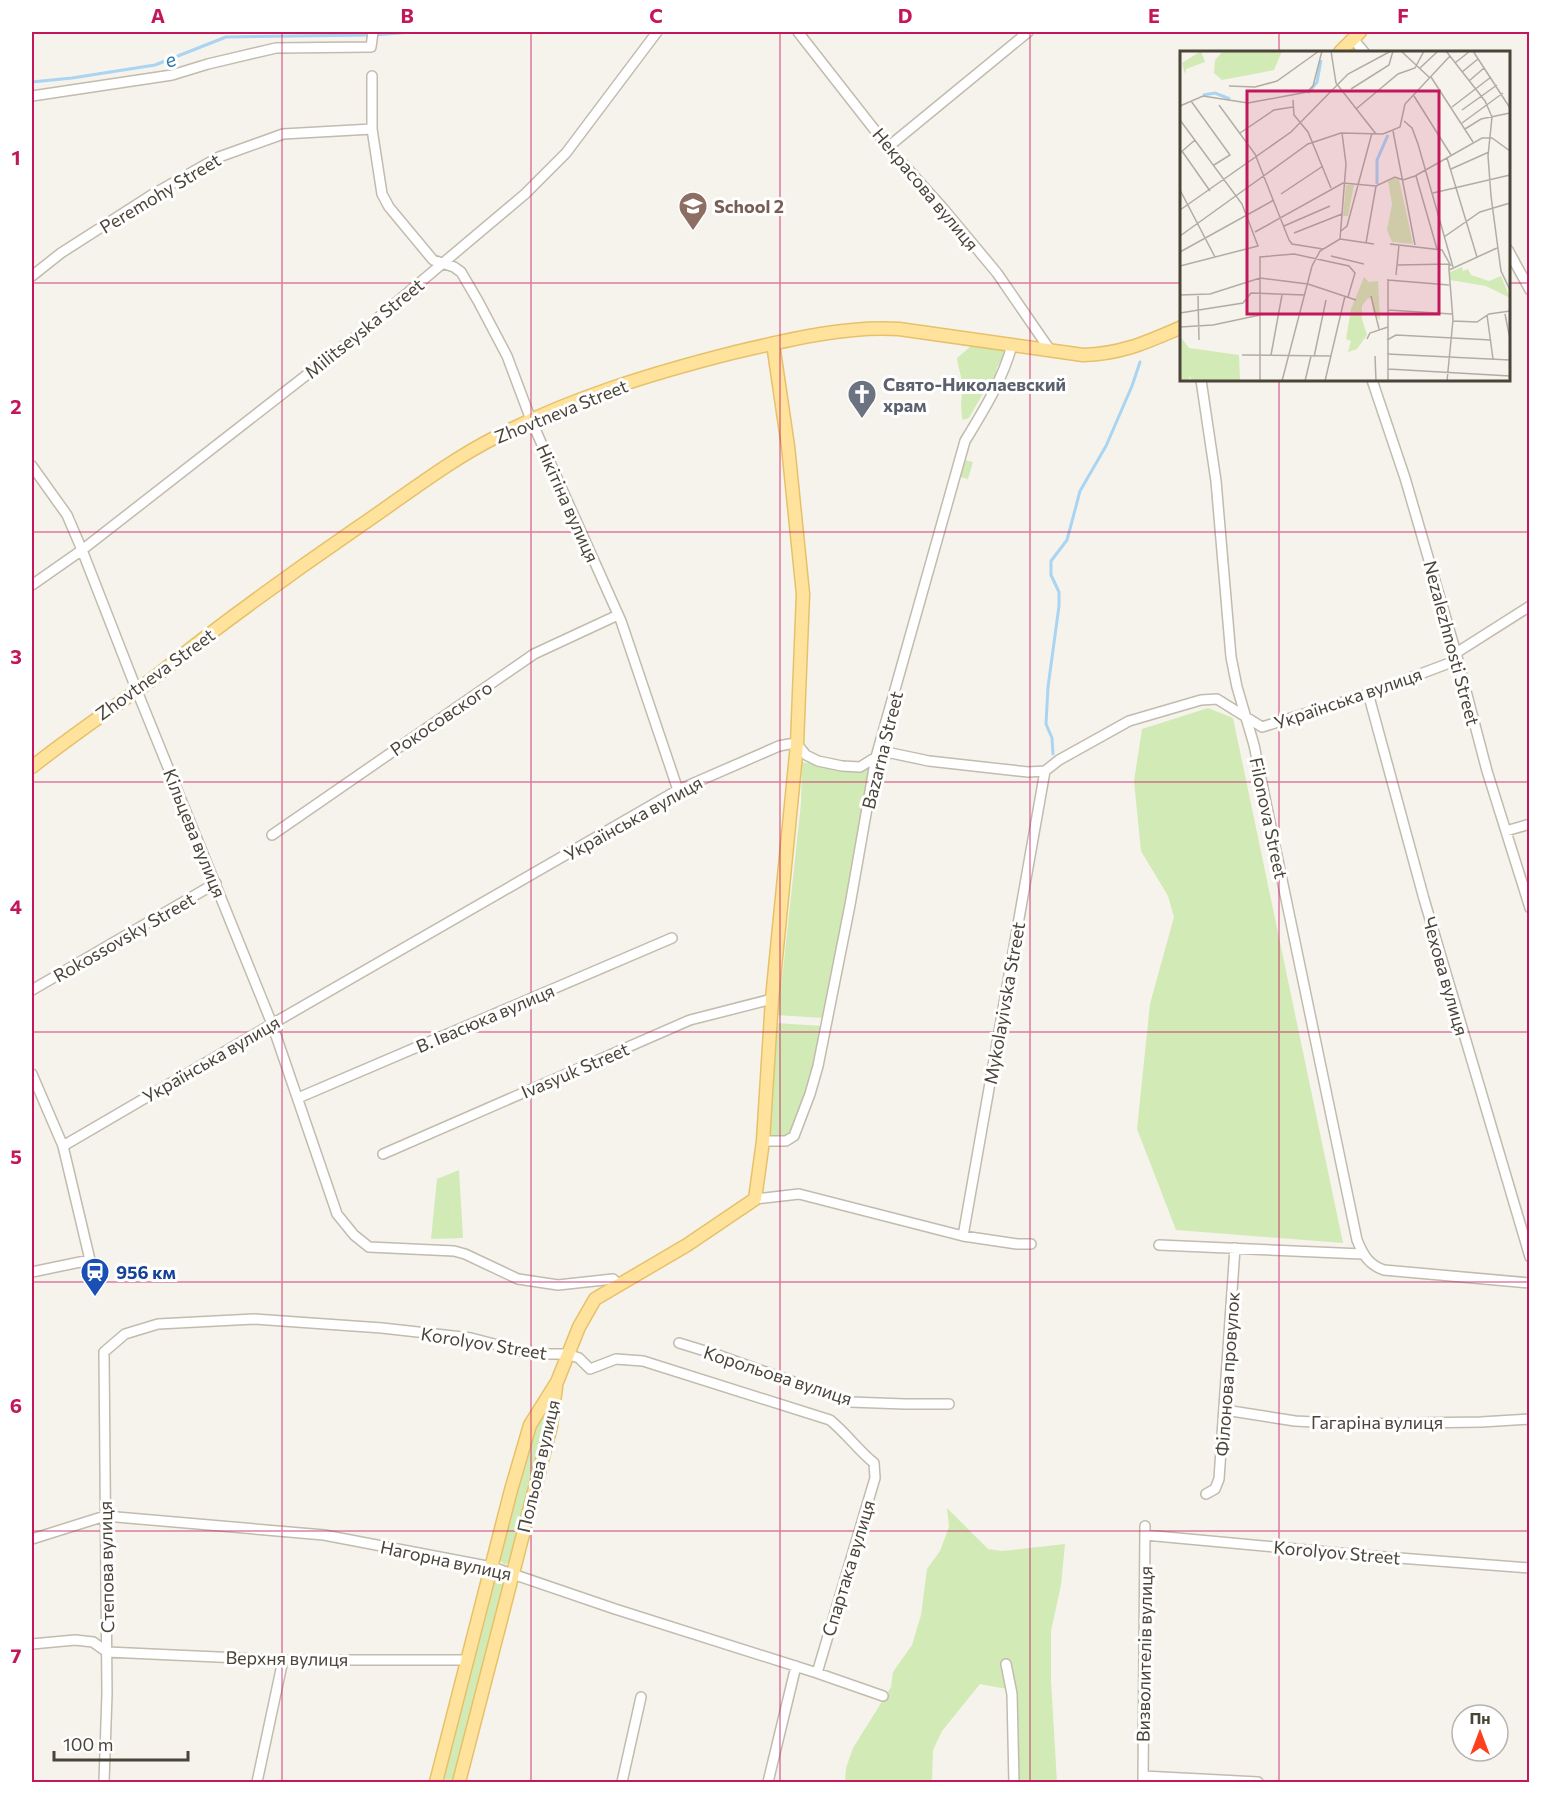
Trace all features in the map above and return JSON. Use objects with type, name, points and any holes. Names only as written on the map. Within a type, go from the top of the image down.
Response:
[{"type":"main road","points":[[1341,51],[1357,35]]},
{"type":"main road","name":"Zhovtneva Street","points":[[32,766],[137,691],[307,562],[457,459],[498,435],[608,390],[681,366],[773,344],[846,331],[885,328],[1083,355],[1114,353],[1141,345],[1180,328]]},
{"type":"main road","points":[[557,1382],[579,1326],[595,1299],[687,1245],[742,1210],[755,1199],[763,1141],[772,999],[797,744],[803,594],[788,446],[773,344]]},
{"type":"main road","name":"Польова вулиця","points":[[436,1782],[511,1490],[530,1425],[557,1382]]},
{"type":"main road","name":"Польова вулиця","points":[[459,1782],[551,1426],[557,1382]]},
{"type":"street","points":[[32,96],[172,75],[276,48],[371,47],[372,32]]},
{"type":"street","name":"Militseyska Street","points":[[32,585],[82,550],[354,338],[525,194],[566,153],[657,32]]},
{"type":"street","name":"Некрасова вулиця","points":[[798,32],[888,147],[997,273],[1050,350]]},
{"type":"street","points":[[888,147],[1028,32]]},
{"type":"street","points":[[1357,35],[1364,51]]},
{"type":"street","name":"Нікітіна вулиця","points":[[372,76],[372,129],[382,194],[389,207],[433,260],[461,273],[507,356],[531,420],[618,615],[678,790]]},
{"type":"street","name":"Peremohy Street","points":[[32,276],[81,240],[150,196],[219,157],[283,134],[372,129]]},
{"type":"street","points":[[1510,252],[1530,290]]},
{"type":"street","name":"Bazarna Street","points":[[763,1141],[786,1141],[794,1136],[810,1094],[818,1066],[850,904],[876,757],[965,441],[1007,365],[1012,345]]},
{"type":"street","name":"Filonova Street","points":[[1201,381],[1216,481],[1231,657],[1254,745],[1357,1240],[1362,1254]]},
{"type":"street","name":"Nezalezhnosti Street","points":[[1372,381],[1405,478],[1456,652],[1487,771],[1530,908]]},
{"type":"street","name":"Кільцева вулиця","points":[[32,466],[68,515],[272,1024],[336,1210],[354,1235],[369,1247],[454,1251],[518,1279],[558,1286],[603,1279],[613,1279],[618,1284]]},
{"type":"street","name":"Українська вулиця","points":[[1045,771],[1059,760],[1129,721],[1201,700],[1217,699],[1262,727],[1368,693],[1452,662],[1456,652],[1530,606]]},
{"type":"street","name":"Рокосовского","points":[[272,835],[534,654],[618,615]]},
{"type":"street","name":"Чехова вулиця","points":[[1368,693],[1424,900],[1530,1257]]},
{"type":"street","points":[[797,744],[806,755],[818,761],[842,766],[860,767],[876,757],[891,753],[1028,772],[1045,771]]},
{"type":"street","name":"Українська вулиця","points":[[63,1146],[678,790],[779,746],[797,744]]},
{"type":"street","name":"Mykolayivska Street","points":[[963,1236],[1045,771]]},
{"type":"street","points":[[1506,831],[1530,824]]},
{"type":"street","name":"Rokossovsky Street","points":[[32,990],[216,883]]},
{"type":"street","name":"В. Івасюка вулиця","points":[[298,1098],[672,938]]},
{"type":"street","name":"Ivasyuk Street","points":[[383,1154],[690,1020],[772,999]]},
{"type":"street","points":[[32,1074],[63,1146],[90,1260],[32,1272]]},
{"type":"street","points":[[755,1199],[799,1194],[963,1236],[1031,1244]]},
{"type":"street","points":[[1159,1245],[1362,1254],[1369,1262],[1384,1270],[1530,1282]]},
{"type":"street","name":"Філонова провулок","points":[[1206,1494],[1215,1489],[1219,1479],[1235,1248]]},
{"type":"street","name":"Korolyov Street","points":[[104,1352],[125,1334],[158,1324],[254,1319],[424,1332],[471,1338],[532,1354],[567,1354],[579,1358],[590,1369],[616,1359],[643,1361],[830,1420],[844,1431],[859,1450],[874,1463]]},
{"type":"street","name":"Корольова вулиця","points":[[679,1343],[850,1402],[949,1404]]},
{"type":"street","name":"Степова вулиця","points":[[104,1352],[106,1652],[104,1782]]},
{"type":"street","name":"Гагаріна вулиця","points":[[1225,1410],[1295,1421],[1350,1424],[1530,1419]]},
{"type":"street","name":"Спартака вулиця","points":[[817,1673],[875,1478],[874,1463]]},
{"type":"street","name":"Нагорна вулиця","points":[[32,1539],[105,1516],[324,1535],[492,1567],[883,1696]]},
{"type":"street","name":"Korolyov Street","points":[[1145,1531],[1360,1555],[1530,1568]]},
{"type":"street","name":"Визволителів вулиця","points":[[1143,1779],[1145,1531]]},
{"type":"street","points":[[32,1644],[75,1640],[93,1642],[106,1652]]},
{"type":"street","name":"Верхня вулиця","points":[[106,1652],[283,1659],[468,1660]]},
{"type":"street","points":[[257,1782],[283,1659]]},
{"type":"street","points":[[1006,1664],[1012,1694],[1014,1782]]},
{"type":"street","points":[[768,1782],[796,1666]]},
{"type":"street","points":[[622,1782],[641,1697]]},
{"type":"street","points":[[1143,1779],[1258,1782]]},
{"type":"green space","points":[[971,346],[994,347],[1003,350],[1004,358],[969,418],[963,420],[962,382],[957,358]]},
{"type":"green space","points":[[965,460],[973,462],[968,479],[960,477]]},
{"type":"green space","points":[[1208,708],[1233,718],[1343,1243],[1176,1230],[1137,1129],[1150,1004],[1174,917],[1168,896],[1141,851],[1134,781],[1142,729]]},
{"type":"green space","points":[[802,762],[847,770],[871,767],[823,1018],[776,1015],[801,803]]},
{"type":"green space","points":[[776,1023],[822,1026],[809,1081],[791,1134],[777,1138],[768,1136]]},
{"type":"green space","points":[[459,1170],[463,1238],[431,1239],[437,1179]]},
{"type":"green space","points":[[542,1418],[545,1418],[545,1426],[511,1560],[505,1565],[499,1560],[531,1435]]},
{"type":"green space","points":[[947,1508],[988,1549],[1002,1551],[1065,1544],[1061,1585],[1051,1631],[1051,1681],[1057,1782],[1017,1782],[1017,1719],[1007,1689],[980,1684],[942,1731],[933,1750],[932,1782],[845,1782],[846,1768],[853,1748],[891,1687],[893,1672],[912,1645],[921,1615],[927,1569],[940,1551],[949,1527]]},
{"type":"green space","points":[[500,1575],[506,1580],[454,1782],[440,1782],[492,1581]]},
{"type":"waterway","name":"e","points":[[32,82],[155,65],[226,37],[372,35],[415,32]]},
{"type":"waterway","points":[[1053,754],[1052,738],[1046,724],[1059,592],[1051,575],[1051,561],[1067,540],[1080,491],[1106,446],[1140,362]]},
{"type":"place","name":"School 2","points":[[693,232]]},
{"type":"place","name":"Свято-Николаевский храм","points":[[862,420]]},
{"type":"place","name":"956 км","points":[[95,1298]]}]
